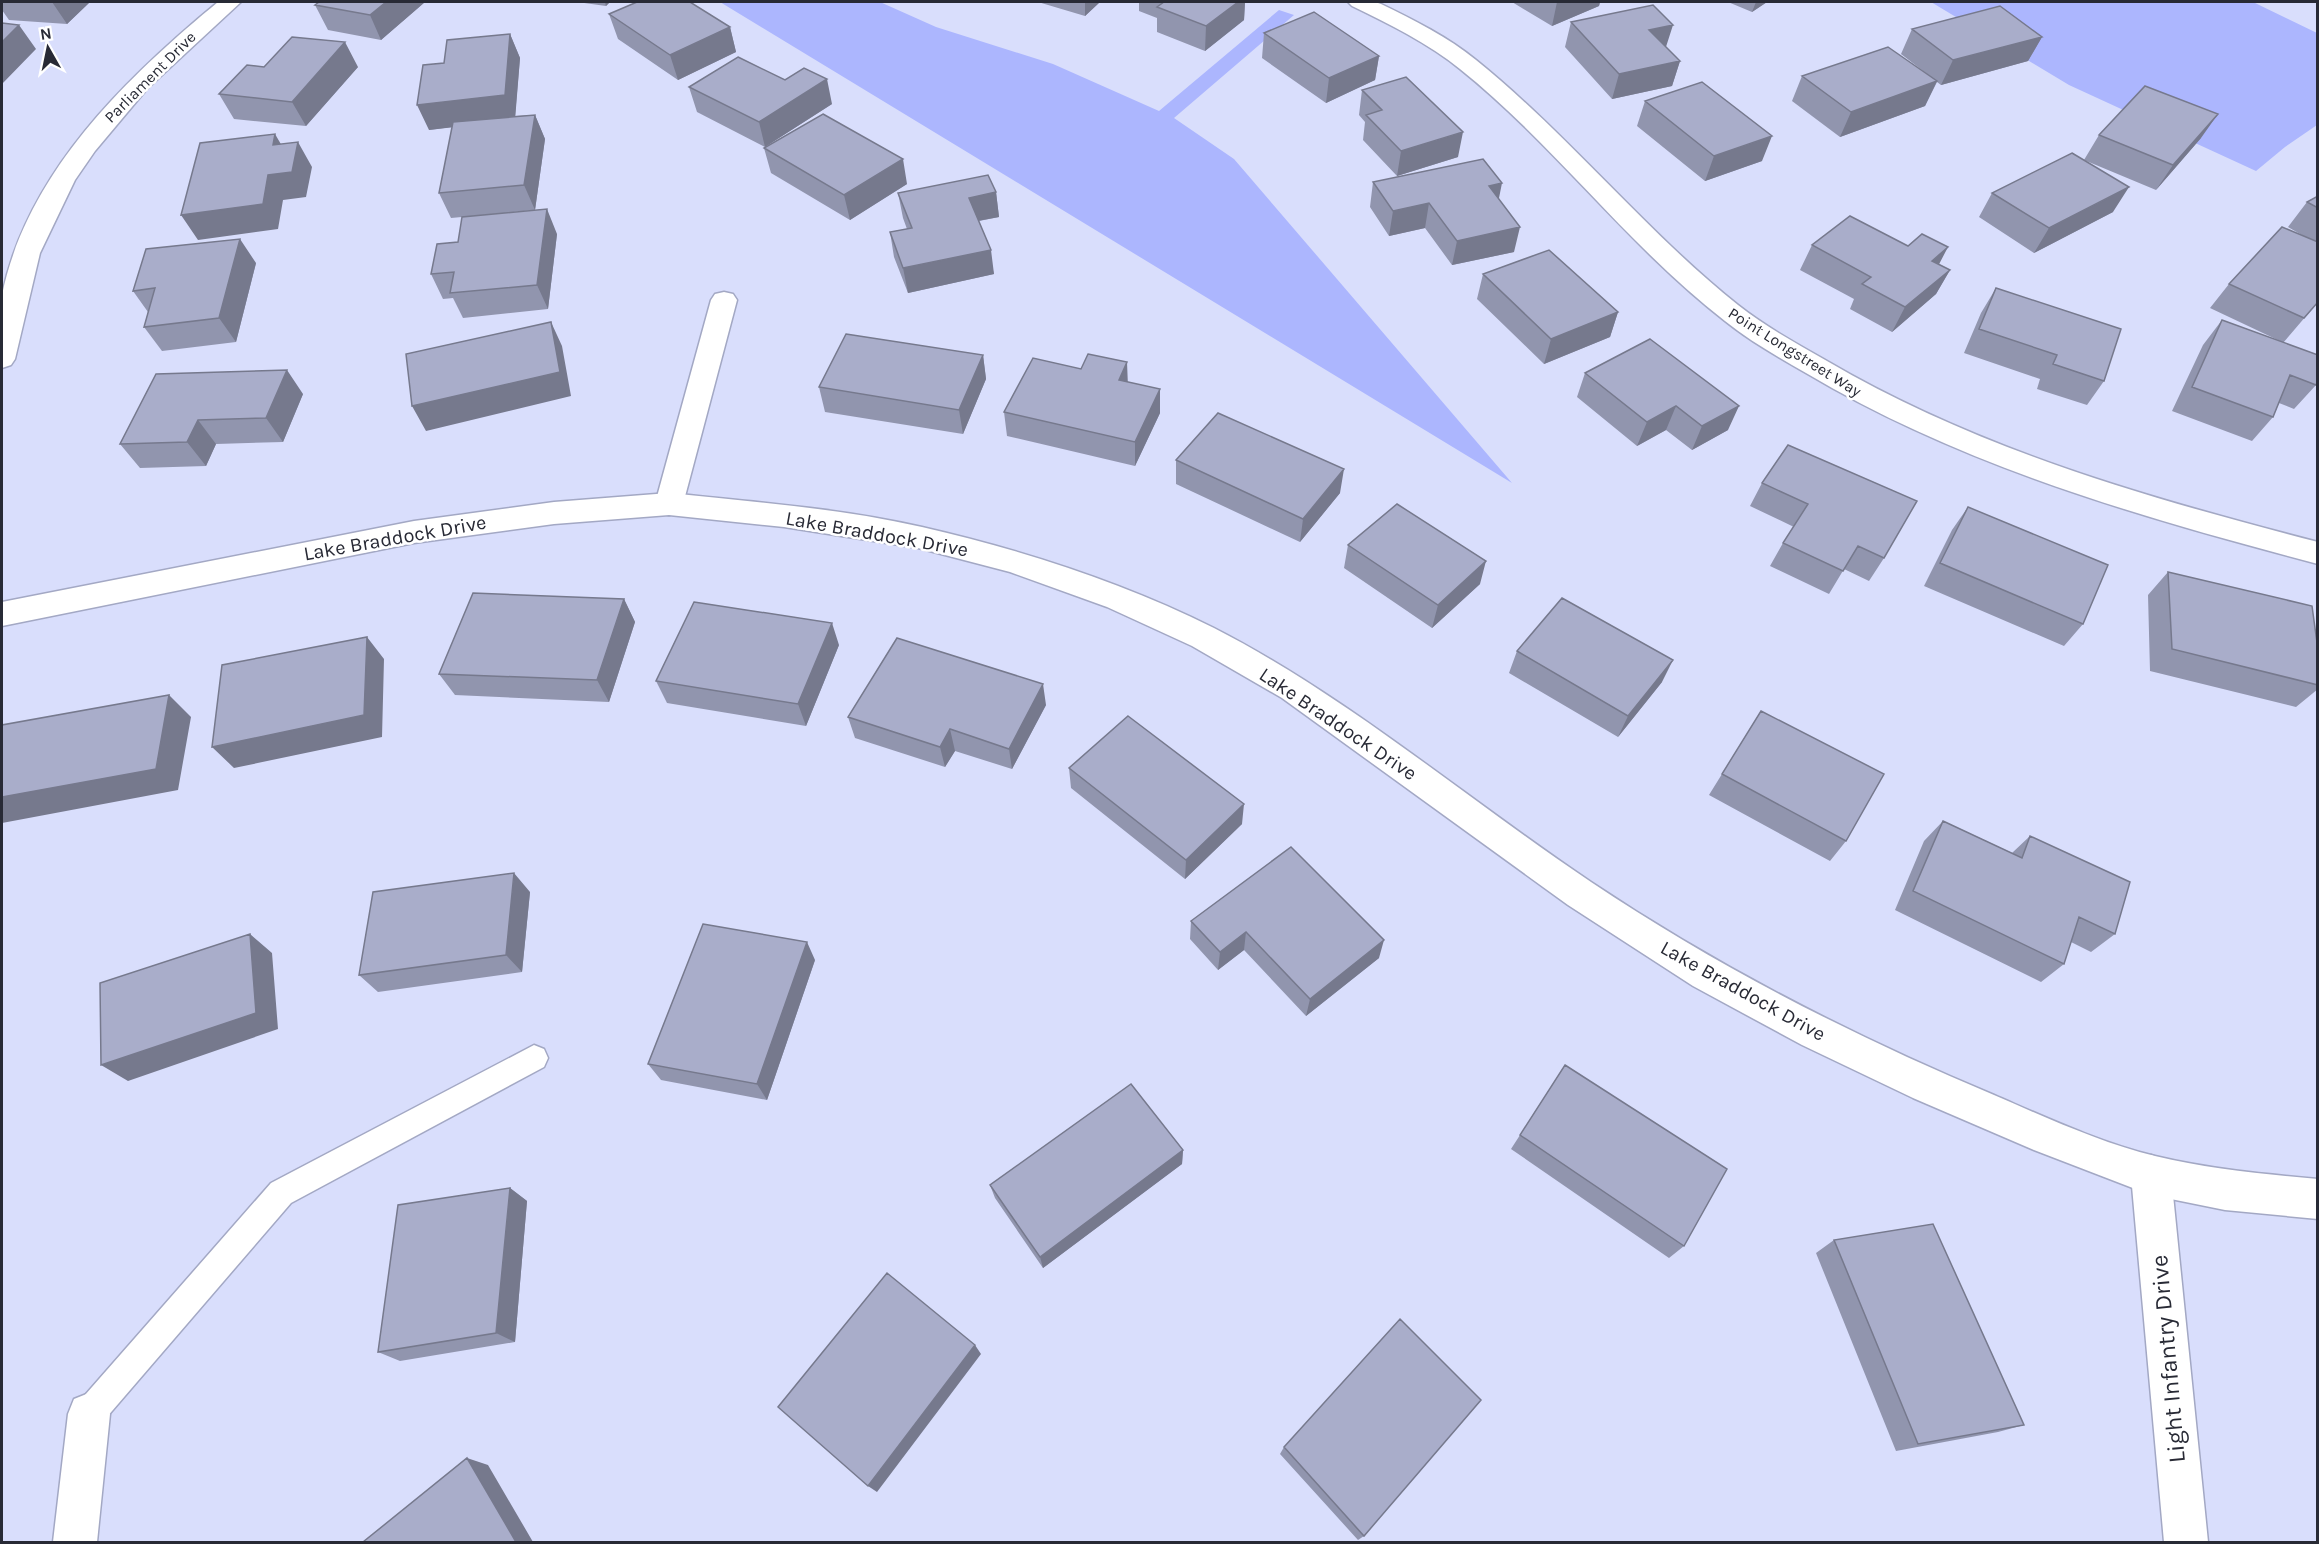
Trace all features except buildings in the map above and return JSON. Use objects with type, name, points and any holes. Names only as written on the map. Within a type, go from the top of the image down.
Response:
[{"type":"street","name":"Parliament Drive","points":[[2,359],[27,253],[63,180],[96,132],[146,77],[230,2]]},
{"type":"street","name":"Point Longstreet Way","points":[[1359,2],[1422,33],[1468,64],[1655,247],[1724,307],[1836,381],[1909,419],[1988,452],[2093,488],[2318,553]]},
{"type":"street","points":[[2,256],[27,253]]},
{"type":"street","points":[[669,504],[724,300]]},
{"type":"street","name":"Lake Braddock Drive","points":[[2,614],[414,532],[554,513],[669,504],[784,516],[918,537],[1015,562],[1129,604],[1203,637],[1293,689],[1580,894],[1706,974],[1815,1033],[1926,1085],[2048,1137],[2151,1175],[2225,1190],[2318,1199]]},
{"type":"street","name":"Light Infantry Drive","points":[[2151,1175],[2186,1542]]},
{"type":"street","points":[[75,1542],[89,1414]]},
{"type":"lane","points":[[89,1414],[281,1193],[534,1058]]},
{"type":"shaded area","points":[[720,2],[880,2],[936,27],[1053,64],[1159,111],[1279,10],[1294,15],[1174,118],[1234,159],[1512,483]]},
{"type":"shaded area","points":[[1931,2],[2253,2],[2317,33],[2317,125],[2256,171],[2069,85]]}]
